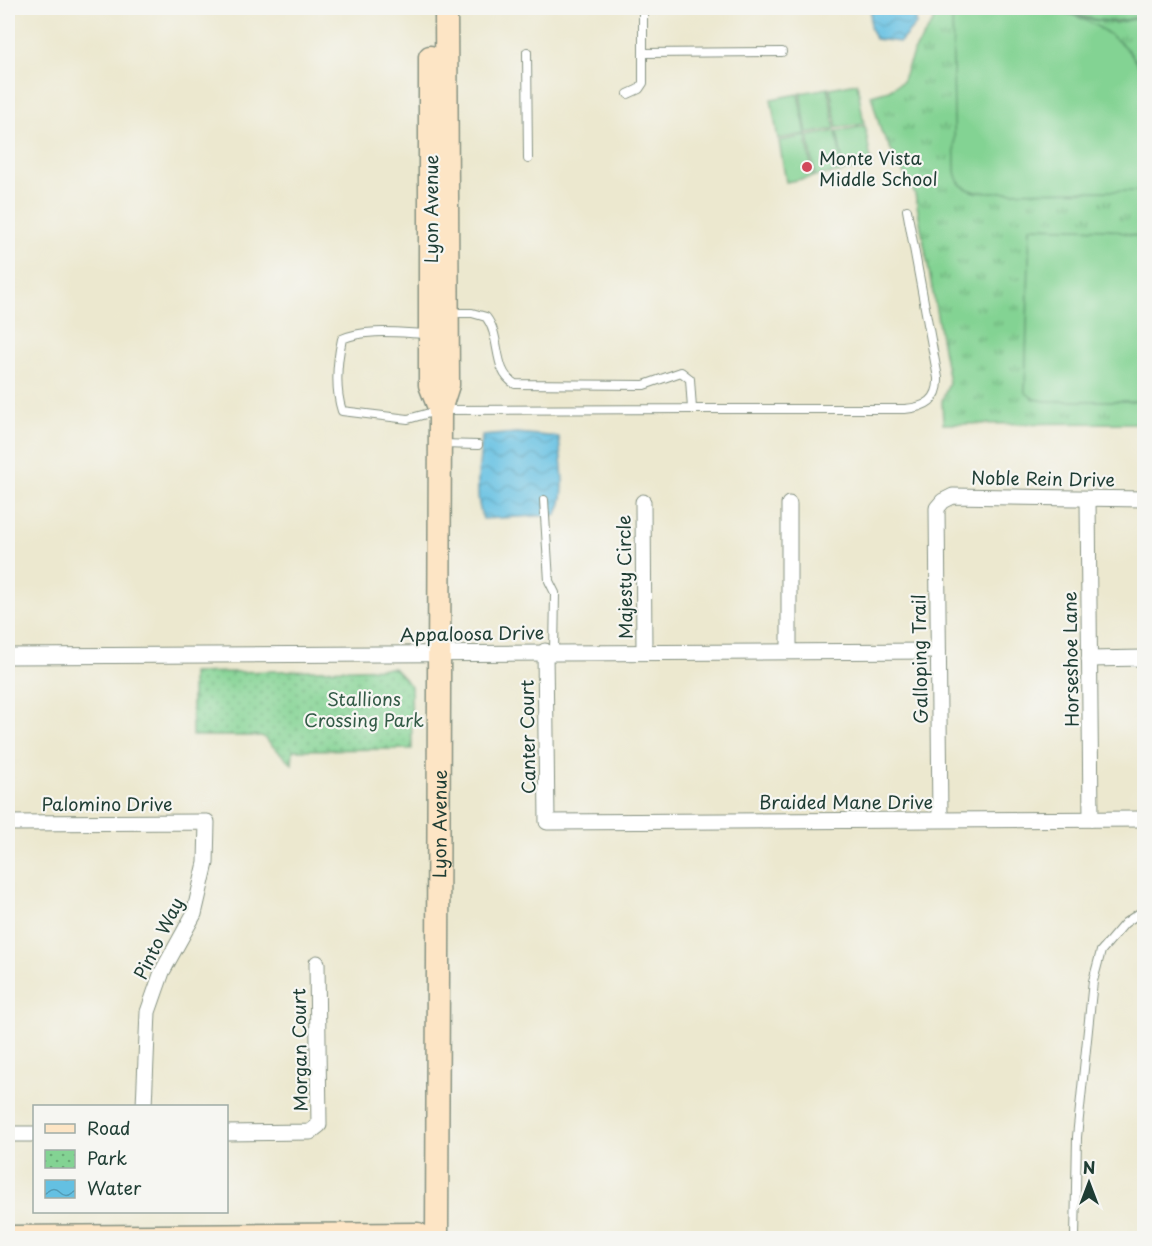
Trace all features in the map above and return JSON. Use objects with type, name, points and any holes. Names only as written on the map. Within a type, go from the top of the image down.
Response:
[{"type":"street","name":"Lyon Avenue","points":[[431,8],[430,385],[440,410]]},
{"type":"street","name":"Lyon Avenue","points":[[437,1239],[440,410],[448,385],[446,8]]},
{"type":"street","name":"Noble Rein Drive","points":[[943,501],[953,496],[1144,498]]},
{"type":"street","name":"Horseshoe Lane","points":[[1088,499],[1091,819]]},
{"type":"street","name":"Galloping Trail","points":[[940,819],[937,517],[938,508],[943,501]]},
{"type":"street","name":"Majesty Circle","points":[[643,502],[644,651]]},
{"type":"street","points":[[789,504],[789,651]]},
{"type":"street","name":"Appaloosa Drive","points":[[8,656],[550,651],[938,651]]},
{"type":"street","name":"Canter Court","points":[[548,822],[550,651]]},
{"type":"street","points":[[1089,659],[1144,658]]},
{"type":"street","name":"Braided Mane Drive","points":[[548,822],[1144,819]]},
{"type":"street","name":"Palomino Drive","points":[[8,823],[207,822]]},
{"type":"street","name":"Pinto Way","points":[[144,1105],[148,1011],[162,972],[194,914],[206,862],[207,822]]},
{"type":"street","name":"Morgan Court","points":[[228,1133],[310,1132],[319,1125],[317,963]]},
{"type":"street","points":[[8,1134],[33,1134]]},
{"type":"street","points":[[8,1236],[418,1234],[425,1239]]},
{"type":"lane","points":[[628,94],[641,86],[643,14]]},
{"type":"lane","points":[[527,52],[528,159]]},
{"type":"lane","points":[[643,53],[782,52]]},
{"type":"lane","points":[[429,334],[372,333],[342,339],[338,356],[338,399],[342,411],[408,419],[440,410],[905,409],[929,403],[936,395],[938,378],[907,210]]},
{"type":"lane","points":[[447,313],[472,313],[486,317],[494,329],[502,371],[515,384],[644,385],[681,372],[690,379],[692,409]]},
{"type":"lane","points":[[440,444],[478,445]]},
{"type":"lane","points":[[544,500],[549,581],[555,593],[550,651]]},
{"type":"lane","points":[[1076,1239],[1077,1137],[1093,981],[1101,951],[1125,923],[1144,910]]},
{"type":"green space","points":[[1008,6],[1040,8],[1071,15],[1102,29],[1127,50],[1137,62],[1144,76],[1144,191],[975,192],[961,185],[955,171],[952,12]]},
{"type":"green space","points":[[934,8],[1060,8],[1086,19],[1115,23],[1144,17],[1144,423],[943,424],[942,401],[949,382],[915,194],[881,131],[871,95],[889,90],[902,82],[913,53],[933,22]]},
{"type":"green space","points":[[1063,8],[1144,8],[1144,15],[1113,21],[1093,19]]},
{"type":"green space","points":[[857,83],[864,124],[837,128],[830,88]]},
{"type":"green space","points":[[828,88],[835,129],[807,134],[800,93]]},
{"type":"green space","points":[[798,94],[806,134],[778,139],[771,99]]},
{"type":"green space","points":[[865,126],[872,167],[844,171],[837,131]]},
{"type":"green space","points":[[836,131],[843,172],[815,176],[808,136]]},
{"type":"green space","points":[[806,136],[813,177],[786,182],[779,141]]},
{"type":"green space","points":[[1030,227],[1108,229],[1144,238],[1144,401],[1046,401],[1034,399],[1025,392]]},
{"type":"green space","name":"Stallions Crossing Park","points":[[394,668],[411,686],[412,749],[293,750],[292,764],[262,736],[192,736],[192,673]]},
{"type":"water","points":[[871,8],[917,8],[916,24],[900,42],[875,39],[870,27]]},
{"type":"water","points":[[517,433],[559,437],[563,487],[560,507],[556,515],[483,519],[478,499],[482,436]]},
{"type":"place","name":"Monte Vista Middle School","points":[[807,167]]}]
